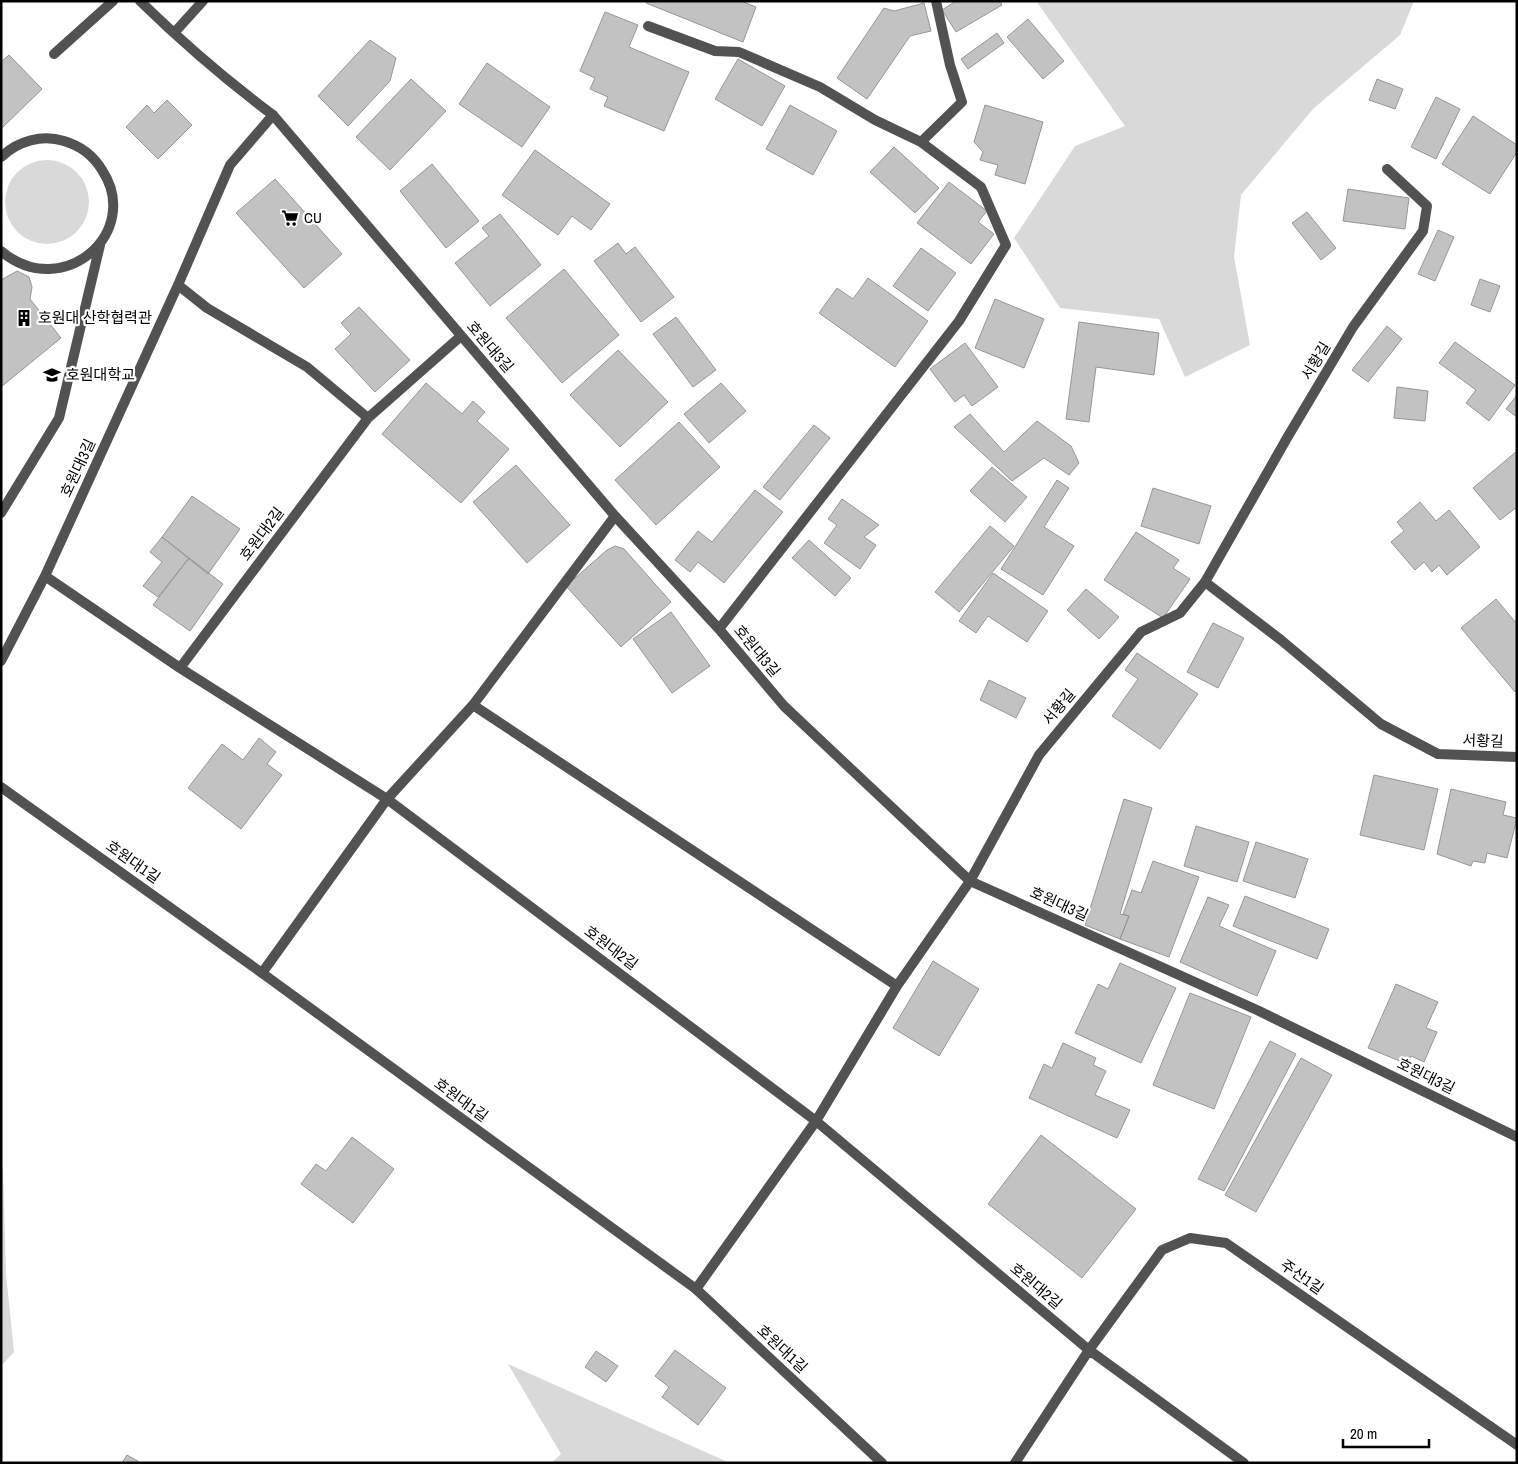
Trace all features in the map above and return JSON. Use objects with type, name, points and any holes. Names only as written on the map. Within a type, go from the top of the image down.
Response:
[{"type":"street","points":[[54,54],[113,1]]},
{"type":"street","points":[[140,1],[234,86],[272,115]]},
{"type":"street","points":[[174,33],[203,1]]},
{"type":"street","points":[[921,142],[962,102],[950,65],[936,1]]},
{"type":"street","points":[[648,26],[715,51],[739,52],[820,87],[875,120],[921,142],[981,187],[1006,245],[959,321],[719,629]]},
{"type":"street","name":"호원대3길","points":[[1,661],[45,576],[178,285],[230,165],[272,115],[615,516],[719,629],[784,706],[970,881],[1257,1010],[1517,1137]]},
{"type":"street","points":[[1,157],[11,148],[33,139],[56,138],[77,145],[96,159],[108,178],[113,200],[110,223],[100,244],[59,418],[1,513]]},
{"type":"street","name":"서황길","points":[[970,881],[1039,755],[1142,632],[1180,613],[1205,582],[1287,438],[1354,327],[1423,231],[1427,206],[1387,168]]},
{"type":"street","points":[[1,251],[12,260],[30,268],[50,270],[69,266],[86,257],[100,244]]},
{"type":"street","points":[[178,285],[207,308],[307,367],[368,418]]},
{"type":"street","name":"호원대2길","points":[[180,668],[368,418],[461,336]]},
{"type":"street","points":[[262,973],[388,799],[472,705],[615,516]]},
{"type":"street","name":"호원대2길","points":[[45,576],[180,668],[388,799],[816,1121],[1089,1350],[1244,1463]]},
{"type":"street","name":"서황길","points":[[1205,582],[1281,640],[1381,724],[1438,754],[1517,757]]},
{"type":"street","points":[[472,705],[897,986]]},
{"type":"street","name":"호원대1길","points":[[1,787],[262,973],[696,1289],[882,1463]]},
{"type":"street","points":[[696,1289],[816,1121],[897,986],[970,881]]},
{"type":"street","name":"주산1길","points":[[1016,1463],[1089,1350],[1162,1250],[1190,1238],[1226,1243],[1517,1445]]},
{"type":"shaded area","points":[[1036,1],[1414,1],[1400,35],[1313,109],[1241,195],[1234,257],[1250,345],[1185,377],[1159,319],[1060,308],[1014,238],[1075,146],[1125,126]]},
{"type":"shaded area","points":[[47,160],[63,163],[82,179],[86,186],[89,202],[86,218],[70,237],[63,241],[47,244],[31,241],[12,225],[8,218],[5,202],[8,186],[24,167],[31,163]]},
{"type":"shaded area","points":[[1,1166],[3,1170],[6,1274],[14,1352],[1,1366]]},
{"type":"shaded area","points":[[508,1364],[730,1463],[551,1463],[561,1454]]},
{"type":"building","points":[[647,1],[741,1],[756,7],[743,42],[646,3]]},
{"type":"building","points":[[956,1],[1000,1],[1002,5],[956,32],[942,10]]},
{"type":"building","points":[[924,3],[931,31],[910,36],[867,99],[837,78],[884,8],[894,11]]},
{"type":"building","points":[[605,12],[638,25],[629,47],[689,72],[664,131],[604,106],[608,97],[590,89],[595,78],[580,71]]},
{"type":"building","points":[[1028,19],[1064,61],[1043,79],[1007,37]]},
{"type":"building","points":[[997,33],[1004,43],[968,69],[961,59]]},
{"type":"building","points":[[370,40],[396,58],[390,81],[348,126],[318,96]]},
{"type":"building","points":[[9,55],[42,89],[1,129],[1,62]]},
{"type":"building","points":[[738,59],[785,86],[762,126],[715,99]]},
{"type":"building","points":[[487,63],[550,107],[522,147],[459,104]]},
{"type":"building","points":[[411,79],[446,111],[390,170],[356,137]]},
{"type":"building","points":[[1377,79],[1403,89],[1395,109],[1369,100]]},
{"type":"building","points":[[1436,97],[1460,109],[1436,159],[1411,147]]},
{"type":"building","points":[[167,100],[192,125],[158,159],[126,127],[147,105],[154,113]]},
{"type":"building","points":[[790,105],[837,131],[813,175],[766,149]]},
{"type":"building","points":[[985,105],[1043,122],[1025,184],[995,175],[998,165],[980,160],[983,152],[974,142]]},
{"type":"building","points":[[1473,116],[1517,145],[1517,152],[1490,194],[1442,164]]},
{"type":"building","points":[[894,147],[939,188],[915,213],[870,172]]},
{"type":"building","points":[[535,150],[610,204],[591,230],[572,216],[558,235],[502,195]]},
{"type":"building","points":[[432,164],[479,221],[446,248],[400,191]]},
{"type":"building","points":[[275,179],[342,254],[304,288],[236,213]]},
{"type":"building","points":[[949,182],[987,211],[978,222],[994,234],[971,264],[917,223]]},
{"type":"building","points":[[1348,189],[1409,198],[1405,229],[1343,221]]},
{"type":"building","points":[[1307,212],[1336,248],[1321,260],[1292,223]]},
{"type":"building","points":[[500,214],[541,265],[490,306],[455,263],[489,236],[482,228]]},
{"type":"building","points":[[1438,230],[1454,237],[1435,281],[1418,274]]},
{"type":"building","points":[[618,243],[626,254],[635,247],[674,297],[641,322],[594,261]]},
{"type":"building","points":[[921,248],[956,273],[928,311],[893,286]]},
{"type":"building","points":[[564,269],[619,335],[562,383],[506,318]]},
{"type":"building","name":"호원대 산학협력관","points":[[17,271],[29,277],[32,287],[30,299],[61,338],[1,387],[1,280]]},
{"type":"building","points":[[868,278],[928,321],[895,367],[819,313],[837,288],[853,299]]},
{"type":"building","points":[[1480,279],[1500,286],[1490,312],[1471,305]]},
{"type":"building","points":[[995,299],[1044,319],[1024,368],[975,348]]},
{"type":"building","points":[[359,307],[410,360],[375,392],[335,349],[351,334],[341,323]]},
{"type":"building","points":[[676,317],[716,370],[693,387],[653,334]]},
{"type":"building","points":[[1079,322],[1159,333],[1154,375],[1096,367],[1089,422],[1066,419]]},
{"type":"building","points":[[1387,326],[1402,339],[1368,382],[1352,370]]},
{"type":"building","points":[[1455,342],[1515,385],[1489,421],[1466,403],[1476,390],[1439,363]]},
{"type":"building","points":[[965,343],[998,387],[972,406],[964,395],[955,402],[930,369]]},
{"type":"building","points":[[618,350],[668,402],[620,447],[570,395]]},
{"type":"building","points":[[426,383],[462,414],[473,401],[485,412],[477,421],[509,449],[461,503],[382,434]]},
{"type":"building","points":[[721,383],[746,411],[709,443],[684,414]]},
{"type":"building","points":[[1397,387],[1428,391],[1425,421],[1394,418]]},
{"type":"building","points":[[1517,395],[1517,417],[1506,409]]},
{"type":"building","points":[[970,414],[1004,452],[1037,421],[1071,446],[1079,463],[1069,475],[1044,458],[1012,481],[954,427]]},
{"type":"building","points":[[679,422],[720,467],[656,525],[615,480]]},
{"type":"building","points":[[814,425],[830,438],[780,500],[763,487]]},
{"type":"building","points":[[1517,451],[1517,507],[1500,520],[1473,488]]},
{"type":"building","points":[[516,465],[570,525],[527,563],[473,502]]},
{"type":"building","points":[[992,467],[1027,497],[1005,522],[970,491]]},
{"type":"building","points":[[1057,480],[1069,488],[1044,527],[1074,546],[1043,595],[1001,569]]},
{"type":"building","points":[[1153,488],[1211,506],[1199,544],[1141,526]]},
{"type":"building","points":[[755,490],[783,512],[724,583],[698,562],[690,572],[675,560],[698,531],[712,542]]},
{"type":"building","points":[[192,496],[240,529],[208,574],[162,537]]},
{"type":"building","points":[[842,499],[879,525],[864,537],[876,545],[860,569],[824,543],[837,525],[828,519]]},
{"type":"building","points":[[1420,502],[1436,521],[1449,510],[1480,547],[1447,575],[1439,565],[1432,572],[1424,562],[1415,570],[1391,542],[1404,531],[1397,522]]},
{"type":"building","points":[[990,526],[1014,546],[959,612],[935,592]]},
{"type":"building","points":[[1136,532],[1179,560],[1173,568],[1190,579],[1163,618],[1104,580]]},
{"type":"building","points":[[162,537],[189,558],[158,597],[143,586],[162,562],[150,552]]},
{"type":"building","points":[[809,540],[851,578],[835,596],[792,558]]},
{"type":"building","points":[[615,546],[624,549],[671,602],[621,647],[566,586],[607,550]]},
{"type":"building","points":[[189,558],[223,584],[190,631],[153,605]]},
{"type":"building","points":[[993,573],[1048,611],[1027,642],[988,616],[976,633],[959,621]]},
{"type":"building","points":[[1086,589],[1119,617],[1099,639],[1067,610]]},
{"type":"building","points":[[1496,599],[1517,624],[1517,690],[1515,692],[1461,628]]},
{"type":"building","points":[[671,612],[710,666],[672,693],[633,639]]},
{"type":"building","points":[[1213,623],[1244,638],[1218,688],[1187,672]]},
{"type":"building","points":[[1137,653],[1198,694],[1160,749],[1112,716],[1138,679],[1125,670]]},
{"type":"building","points":[[989,680],[1026,698],[1016,718],[980,700]]},
{"type":"building","points":[[259,738],[276,752],[267,764],[282,775],[241,829],[188,788],[222,744],[243,760]]},
{"type":"building","points":[[1374,775],[1438,789],[1424,850],[1360,835]]},
{"type":"building","points":[[1451,789],[1506,802],[1503,815],[1517,818],[1507,858],[1487,853],[1485,863],[1473,861],[1471,866],[1437,854]]},
{"type":"building","points":[[1124,799],[1152,808],[1120,914],[1129,916],[1120,939],[1085,925]]},
{"type":"building","points":[[1196,826],[1249,842],[1237,882],[1184,866]]},
{"type":"building","points":[[1256,842],[1308,859],[1295,898],[1243,881]]},
{"type":"building","points":[[1153,861],[1199,877],[1169,957],[1120,939],[1129,916],[1123,914],[1132,890],[1141,893]]},
{"type":"building","points":[[1245,896],[1329,929],[1317,959],[1233,926]]},
{"type":"building","points":[[1208,897],[1229,905],[1219,926],[1276,951],[1257,996],[1180,962]]},
{"type":"building","points":[[933,961],[979,989],[939,1056],[893,1028]]},
{"type":"building","points":[[1120,963],[1176,988],[1141,1063],[1075,1033],[1098,984],[1108,989]]},
{"type":"building","points":[[1396,984],[1438,1002],[1426,1028],[1437,1032],[1424,1062],[1411,1056],[1407,1064],[1368,1048]]},
{"type":"building","points":[[1190,993],[1251,1017],[1214,1109],[1153,1085]]},
{"type":"building","points":[[1270,1041],[1296,1054],[1224,1191],[1198,1179]]},
{"type":"building","points":[[1063,1043],[1096,1058],[1093,1065],[1106,1071],[1095,1095],[1130,1110],[1117,1138],[1029,1098],[1044,1064],[1052,1068]]},
{"type":"building","points":[[1301,1058],[1332,1075],[1256,1212],[1225,1195]]},
{"type":"building","points":[[1041,1135],[1136,1209],[1082,1278],[988,1204]]},
{"type":"building","points":[[352,1137],[394,1169],[353,1223],[301,1184],[316,1164],[326,1171]]},
{"type":"building","points":[[675,1350],[726,1388],[698,1425],[662,1397],[669,1387],[655,1376]]},
{"type":"building","points":[[596,1351],[618,1366],[606,1382],[585,1367]]},
{"type":"building","points":[[127,1455],[141,1463],[122,1463]]},
{"type":"place","name":"CU","points":[[290,218]]},
{"type":"place","name":"호원대 산학협력관","points":[[24,318]]},
{"type":"place","name":"호원대학교","points":[[52,375]]}]
